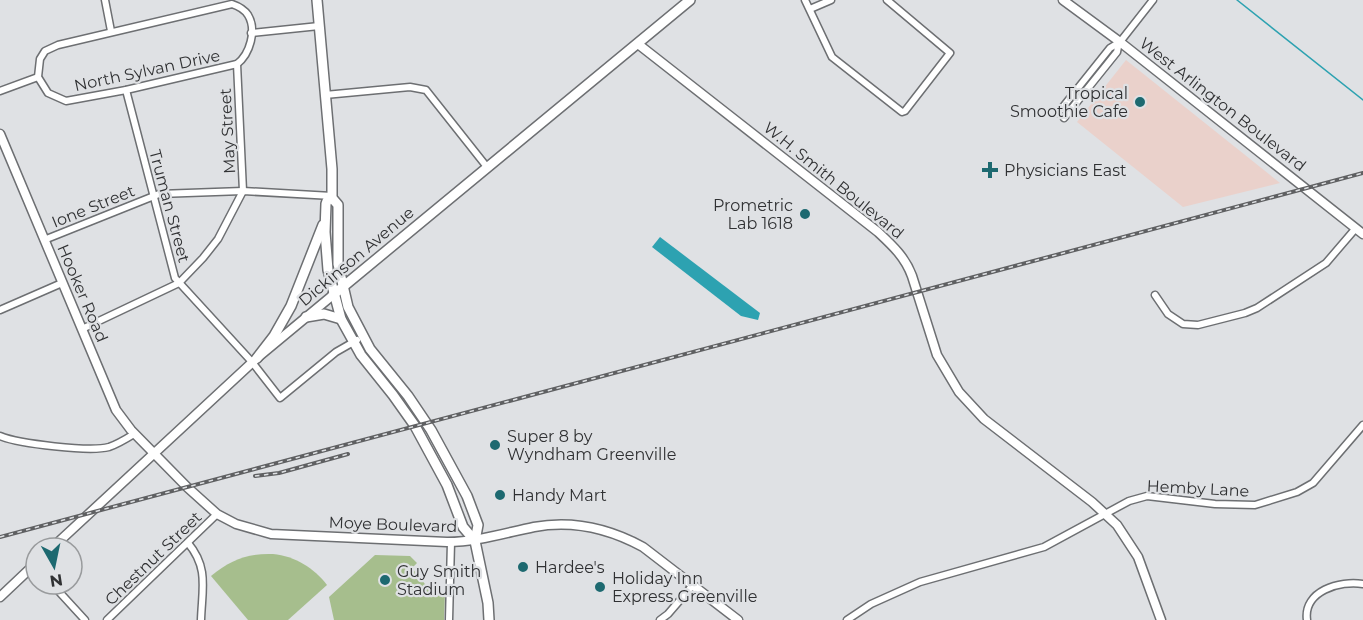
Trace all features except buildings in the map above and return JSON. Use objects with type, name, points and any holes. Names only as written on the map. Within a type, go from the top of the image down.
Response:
[{"type":"main road","points":[[317,0],[332,169],[332,197],[338,205],[337,253],[342,287],[352,317],[362,337],[417,409],[467,496],[478,525],[475,540],[489,620]]},
{"type":"main road","name":"Dickinson Avenue","points":[[65,536],[254,360],[690,0]]},
{"type":"main road","name":"West Arlington Boulevard","points":[[1063,0],[1120,42],[1360,231]]},
{"type":"main road","name":"W.H. Smith Boulevard","points":[[638,44],[897,249],[908,265],[937,355],[959,392],[984,419],[1105,513],[1123,533],[1138,557],[1161,620]]},
{"type":"main road","name":"Hooker Road","points":[[0,134],[116,410],[134,434],[154,454]]},
{"type":"main road","points":[[332,197],[327,201],[327,264],[341,319],[353,342],[415,426],[447,485],[463,527],[475,540]]},
{"type":"main road","points":[[254,360],[274,336],[291,306],[326,220]]},
{"type":"main road","points":[[306,317],[324,314],[341,319]]},
{"type":"main road","name":"Moye Boulevard","points":[[154,454],[217,514],[236,524],[271,534],[451,542],[475,540],[551,525],[591,527],[625,538],[643,547],[738,620]]},
{"type":"main road","points":[[0,597],[24,575]]},
{"type":"street","points":[[105,0],[111,31]]},
{"type":"street","points":[[805,0],[832,57],[902,112],[913,102],[950,53],[887,0]]},
{"type":"street","points":[[810,9],[831,0]]},
{"type":"street","points":[[1064,118],[1153,0]]},
{"type":"street","points":[[0,91],[38,77],[40,59],[45,51],[58,45],[232,3],[249,16],[251,33],[319,26]]},
{"type":"street","name":"North Sylvan Drive","points":[[38,77],[48,93],[66,101],[126,90],[237,64],[250,45],[251,33]]},
{"type":"street","points":[[1058,113],[1110,48],[1120,42]]},
{"type":"street","name":"May Street","points":[[82,329],[179,283],[218,239],[243,191],[237,64]]},
{"type":"street","points":[[326,95],[410,87],[426,90],[487,167]]},
{"type":"street","name":"Truman Street","points":[[126,90],[175,278],[254,360],[280,398],[340,349],[353,342]]},
{"type":"street","name":"Ione Street","points":[[44,240],[159,194],[243,191],[332,197]]},
{"type":"street","points":[[1155,295],[1168,314],[1183,324],[1198,325],[1245,313],[1257,308],[1326,263],[1360,231]]},
{"type":"street","points":[[0,309],[62,283]]},
{"type":"street","points":[[353,342],[362,337]]},
{"type":"street","name":"Hemby Lane","points":[[847,620],[871,604],[920,582],[1044,547],[1129,501],[1147,496],[1228,505],[1255,505],[1298,492],[1312,483],[1360,435],[1363,425]]},
{"type":"street","points":[[0,436],[15,440],[94,449],[118,444],[134,434]]},
{"type":"street","name":"Chestnut Street","points":[[107,620],[217,514]]},
{"type":"street","points":[[449,620],[451,542]]},
{"type":"street","points":[[188,543],[198,555],[201,564],[203,578],[201,620]]},
{"type":"street","points":[[1307,620],[1306,612],[1310,600],[1319,592],[1354,583],[1363,584]]},
{"type":"street","points":[[660,620],[693,585]]},
{"type":"street","points":[[63,596],[85,620]]},
{"type":"shaded area","points":[[1126,60],[1280,183],[1183,207],[1077,122]]},
{"type":"green space","points":[[273,554],[289,557],[303,564],[327,585],[288,620],[248,620],[211,576],[240,559]]},
{"type":"green space","name":"Guy Smith Stadium","points":[[375,555],[410,556],[417,563],[412,568],[433,594],[445,593],[444,620],[334,620],[329,597]]},
{"type":"water","points":[[660,237],[760,313],[758,320],[741,316],[652,247]]},
{"type":"waterway","points":[[1237,0],[1363,100]]},
{"type":"railway","points":[[0,537],[1363,173]]},
{"type":"railway","points":[[255,476],[279,473],[348,454]]},
{"type":"place","name":"Tropical Smoothie Cafe","points":[[1140,102]]},
{"type":"place","name":"Physicians East","points":[[990,170]]},
{"type":"place","name":"Prometric Lab 1618","points":[[805,214]]},
{"type":"place","name":"Super 8 by Wyndham Greenville","points":[[495,445]]},
{"type":"place","name":"Handy Mart","points":[[500,495]]},
{"type":"place","name":"Hardee's","points":[[523,567]]},
{"type":"place","name":"Guy Smith Stadium","points":[[385,580]]},
{"type":"place","name":"Holiday Inn Express Greenville","points":[[600,587]]}]
